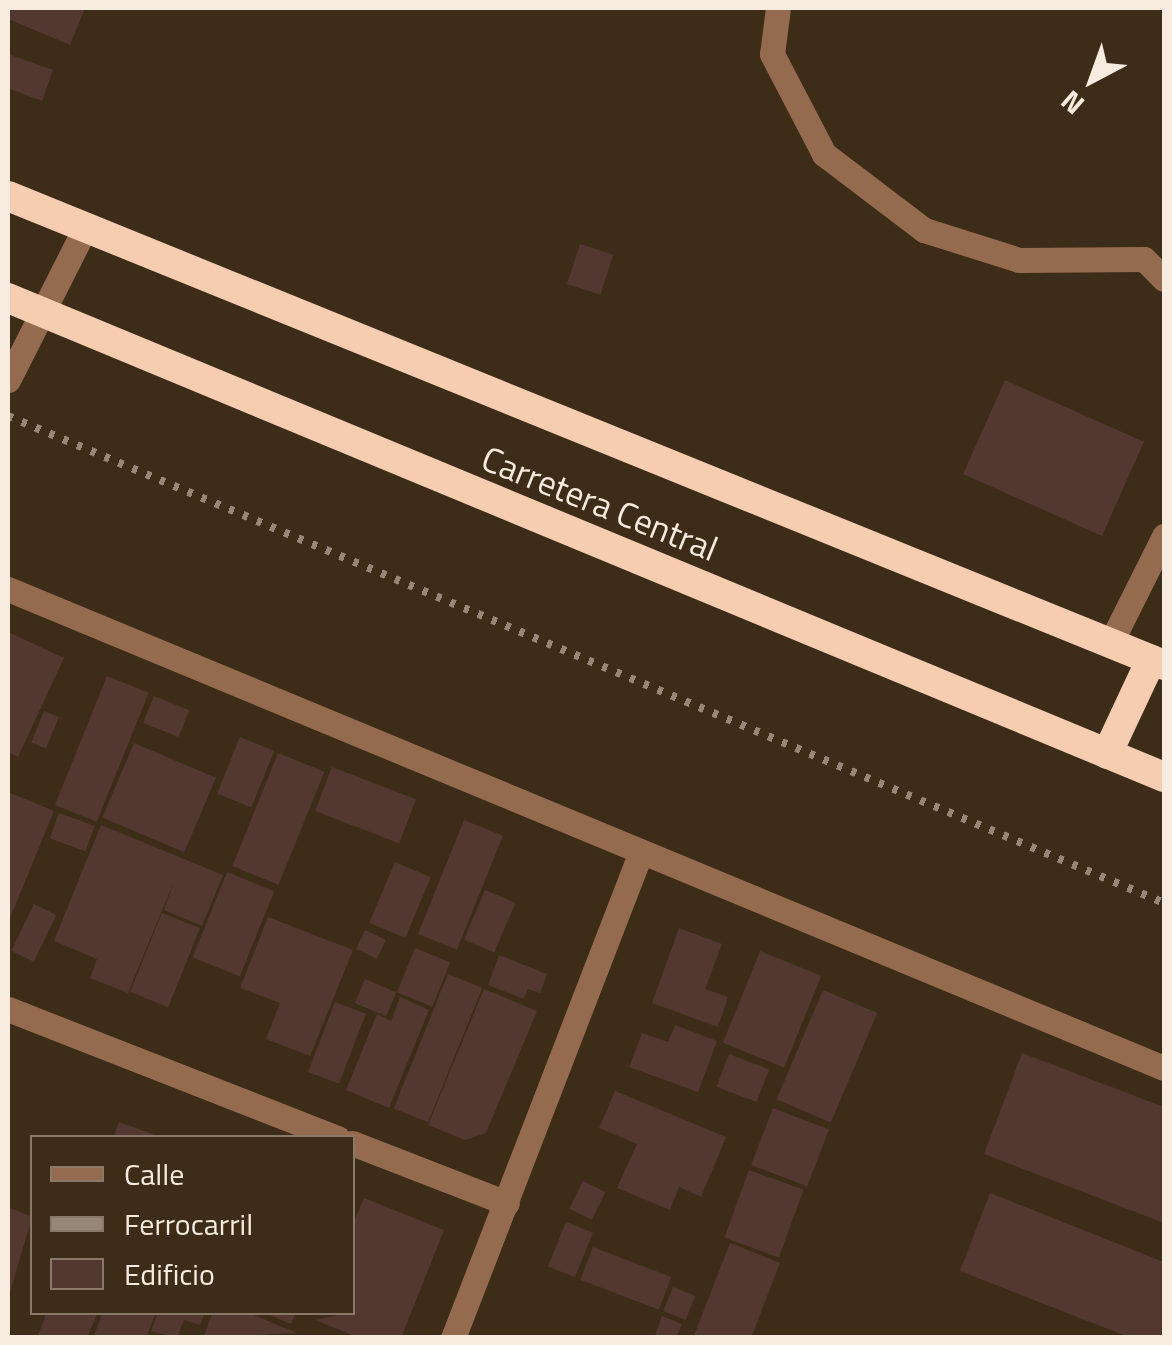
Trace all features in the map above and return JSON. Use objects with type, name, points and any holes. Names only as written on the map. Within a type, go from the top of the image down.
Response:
[{"type":"highway","name":"Carretera Central","points":[[8,196],[1158,663]]},
{"type":"highway","name":"Carretera Central","points":[[8,298],[1164,777]]},
{"type":"highway","points":[[1107,754],[1158,663]]},
{"type":"street","points":[[778,8],[772,54],[824,154],[924,230],[1018,260],[1144,258],[1164,279]]},
{"type":"street","points":[[8,380],[85,228]]},
{"type":"street","points":[[1112,642],[1164,536]]},
{"type":"street","points":[[8,589],[639,857],[1164,1068]]},
{"type":"street","points":[[454,1338],[639,857]]},
{"type":"street","points":[[8,1008],[330,1135]]},
{"type":"street","points":[[355,1144],[507,1203]]},
{"type":"building","points":[[8,8],[85,8],[70,45],[8,19]]},
{"type":"building","points":[[8,54],[53,70],[42,101],[8,88]]},
{"type":"building","points":[[580,244],[613,255],[600,295],[567,284]]},
{"type":"building","points":[[1005,380],[1144,442],[1102,536],[963,474]]},
{"type":"building","points":[[8,632],[64,658],[18,757],[8,752]]},
{"type":"building","points":[[107,676],[149,693],[97,822],[55,805]]},
{"type":"building","points":[[154,696],[189,710],[178,737],[143,723]]},
{"type":"building","points":[[44,711],[59,717],[46,749],[31,743]]},
{"type":"building","points":[[240,737],[274,751],[251,807],[217,794]]},
{"type":"building","points":[[134,743],[216,778],[184,852],[102,818]]},
{"type":"building","points":[[278,753],[324,772],[279,885],[232,866]]},
{"type":"building","points":[[332,767],[416,799],[399,843],[315,811]]},
{"type":"building","points":[[8,792],[54,811],[8,923]]},
{"type":"building","points":[[59,813],[95,826],[85,851],[50,838]]},
{"type":"building","points":[[464,820],[503,836],[457,950],[418,934]]},
{"type":"building","points":[[101,825],[223,875],[202,926],[164,910],[174,881],[128,993],[90,978],[97,959],[54,941]]},
{"type":"building","points":[[395,862],[431,877],[405,938],[369,923]]},
{"type":"building","points":[[227,872],[274,891],[240,976],[193,957]]},
{"type":"building","points":[[485,890],[515,903],[494,953],[464,940]]},
{"type":"building","points":[[34,904],[56,915],[34,962],[11,951]]},
{"type":"building","points":[[162,913],[200,928],[168,1007],[130,992]]},
{"type":"building","points":[[268,917],[353,950],[310,1056],[266,1039],[280,1003],[240,988]]},
{"type":"building","points":[[679,928],[722,944],[705,989],[728,997],[718,1027],[652,1003]]},
{"type":"building","points":[[365,930],[386,940],[377,959],[356,949]]},
{"type":"building","points":[[415,948],[450,962],[432,1007],[397,993]]},
{"type":"building","points":[[760,951],[821,976],[784,1068],[723,1043]]},
{"type":"building","points":[[499,955],[547,974],[540,993],[528,989],[524,999],[488,985]]},
{"type":"building","points":[[448,974],[482,988],[428,1122],[394,1108]]},
{"type":"building","points":[[365,979],[396,992],[386,1016],[355,1003]]},
{"type":"building","points":[[484,989],[537,1011],[486,1133],[465,1140],[428,1125]]},
{"type":"building","points":[[823,990],[877,1013],[831,1123],[777,1100]]},
{"type":"building","points":[[400,997],[429,1010],[389,1108],[346,1090],[377,1014],[391,1021]]},
{"type":"building","points":[[335,1002],[366,1014],[339,1084],[308,1072]]},
{"type":"building","points":[[675,1025],[717,1041],[698,1092],[629,1067],[642,1033],[668,1042]]},
{"type":"building","points":[[1022,1053],[1164,1107],[1164,1223],[984,1154]]},
{"type":"building","points":[[729,1054],[769,1069],[757,1102],[716,1087]]},
{"type":"building","points":[[615,1091],[726,1137],[701,1197],[679,1187],[670,1210],[617,1188],[637,1144],[599,1128]]},
{"type":"building","points":[[773,1108],[829,1130],[807,1186],[751,1165]]},
{"type":"building","points":[[119,1122],[155,1135],[114,1135]]},
{"type":"building","points":[[749,1170],[804,1190],[779,1257],[724,1238]]},
{"type":"building","points":[[583,1181],[605,1192],[592,1220],[569,1209]]},
{"type":"building","points":[[990,1193],[1164,1262],[1164,1338],[1131,1338],[960,1271]]},
{"type":"building","points":[[364,1198],[444,1230],[401,1338],[360,1338],[315,1320],[355,1315],[355,1219]]},
{"type":"building","points":[[8,1207],[30,1216],[30,1224],[8,1299]]},
{"type":"building","points":[[566,1222],[593,1233],[575,1277],[548,1267]]},
{"type":"building","points":[[730,1243],[780,1263],[751,1338],[693,1338]]},
{"type":"building","points":[[593,1247],[671,1277],[659,1310],[580,1280]]},
{"type":"building","points":[[673,1287],[695,1296],[686,1320],[663,1311]]},
{"type":"building","points":[[46,1315],[97,1315],[87,1338],[37,1338]]},
{"type":"building","points":[[102,1315],[155,1315],[146,1338],[93,1338]]},
{"type":"building","points":[[157,1315],[204,1315],[200,1325],[184,1320],[177,1338],[151,1331]]},
{"type":"building","points":[[212,1315],[253,1315],[297,1333],[203,1338]]},
{"type":"building","points":[[270,1315],[295,1315],[291,1324]]},
{"type":"building","points":[[662,1316],[682,1324],[676,1338],[655,1336]]},
{"type":"railway","points":[[8,416],[1164,903]]}]
